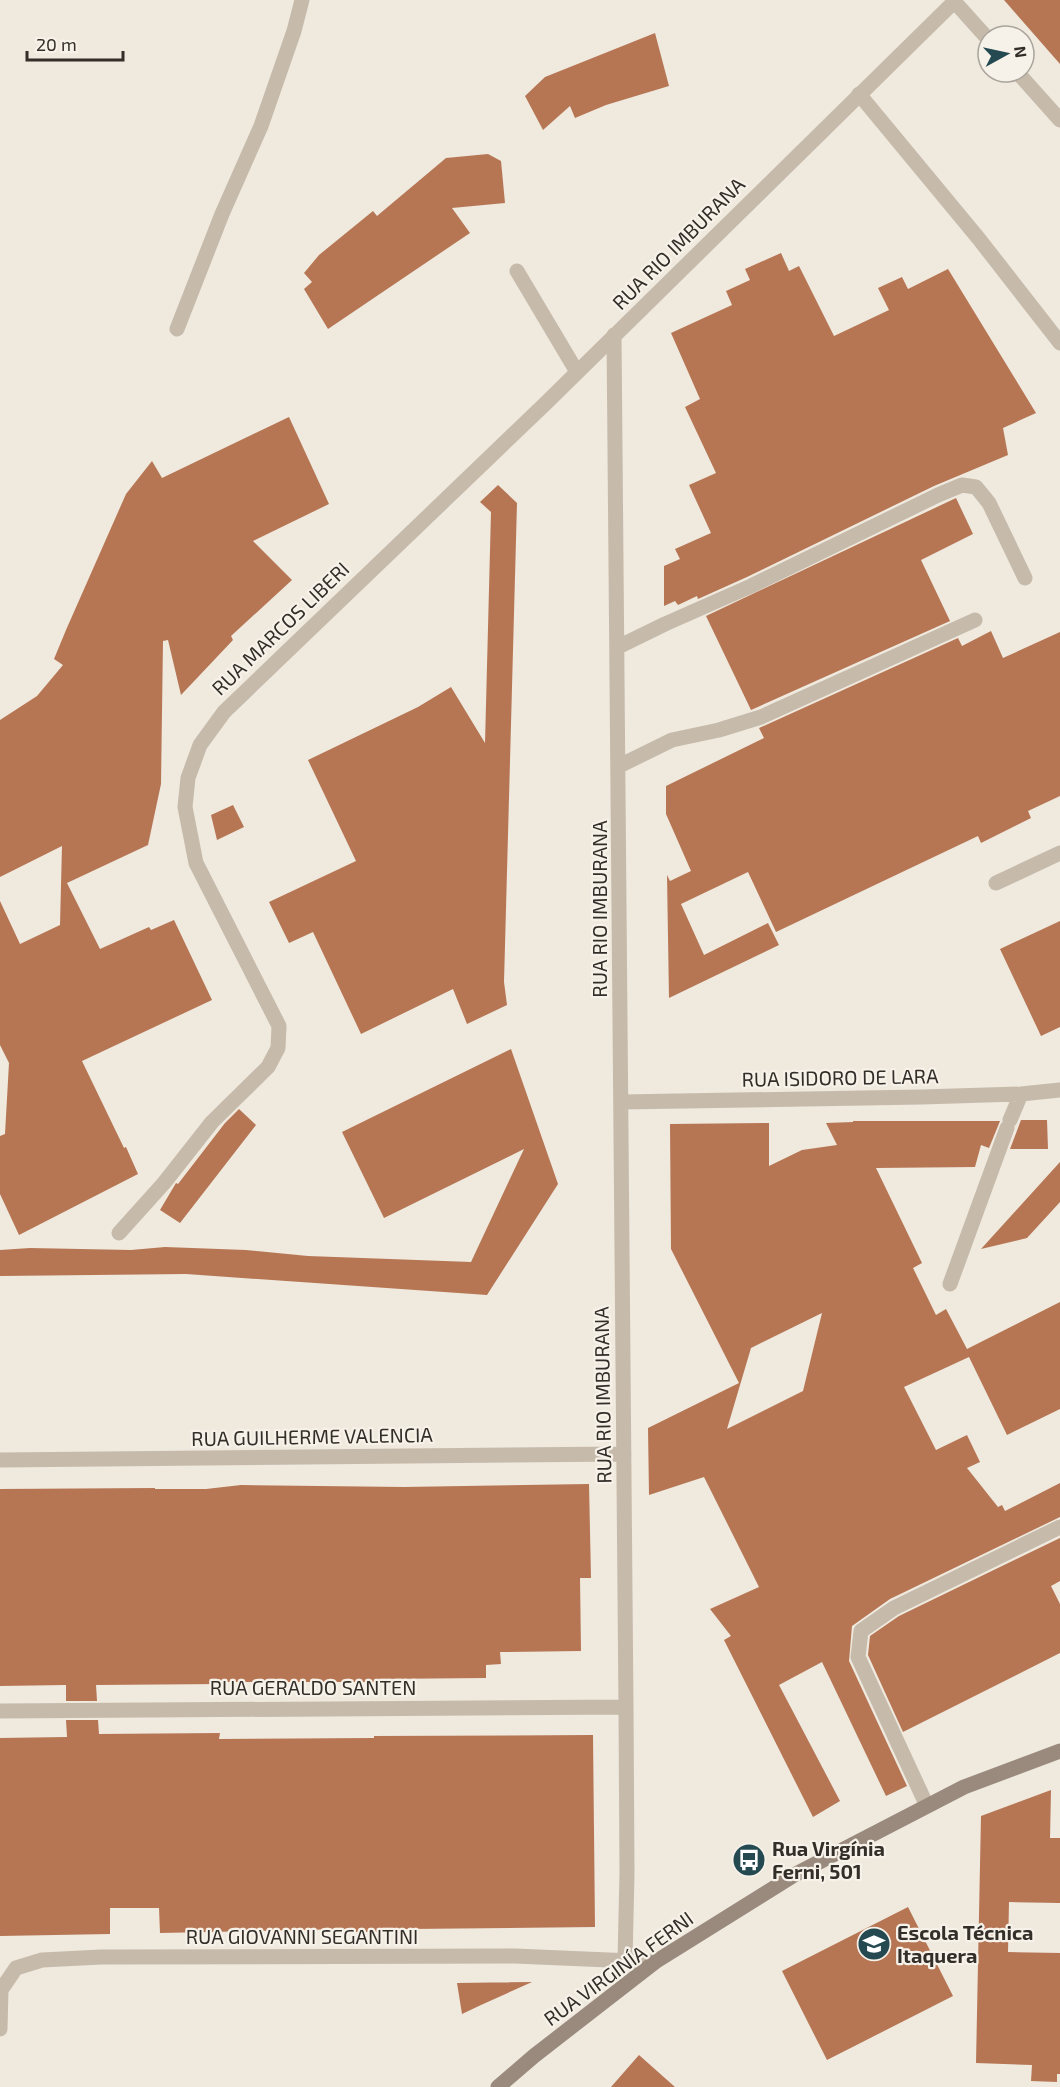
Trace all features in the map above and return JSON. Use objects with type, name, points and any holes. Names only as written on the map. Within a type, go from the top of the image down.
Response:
[{"type":"street","points":[[177,329],[222,214],[261,126],[294,31],[302,0]]},
{"type":"street","points":[[955,0],[976,25]]},
{"type":"street","name":"RUA RIO IMBURANA","points":[[625,1961],[626,1707],[614,335],[955,0]]},
{"type":"street","points":[[1028,84],[1060,120]]},
{"type":"street","points":[[859,94],[979,239],[1060,343]]},
{"type":"street","points":[[518,271],[576,372]]},
{"type":"street","name":"RUA MARCOS LIBERI","points":[[119,1233],[164,1183],[212,1122],[268,1067],[278,1048],[279,1026],[196,863],[184,807],[188,778],[200,745],[224,712],[614,335]]},
{"type":"street","points":[[618,647],[962,485],[976,487],[989,503],[1025,578]]},
{"type":"street","points":[[619,766],[672,740],[719,730],[761,717],[975,620]]},
{"type":"street","points":[[996,884],[1060,853]]},
{"type":"street","name":"RUA ISIDORO DE LARA","points":[[621,1102],[910,1098],[1022,1094],[1060,1090]]},
{"type":"street","points":[[950,1284],[1022,1094]]},
{"type":"street","name":"RUA GUILHERME VALENCIA","points":[[0,1460],[624,1454]]},
{"type":"street","points":[[927,1806],[858,1658],[861,1631],[894,1608],[1060,1527]]},
{"type":"street","name":"RUA GERALDO SANTEN","points":[[0,1711],[626,1707]]},
{"type":"street","name":"RUA VIRGINÍA FERNI","points":[[498,2087],[534,2056],[655,1962],[796,1874],[964,1787],[1060,1751]]},
{"type":"street","name":"RUA GIOVANNI SEGANTINI","points":[[0,2029],[1,1990],[16,1968],[42,1960],[101,1957],[515,1956],[655,1962]]},
{"type":"building","points":[[1004,0],[1060,0],[1060,64],[1036,37],[1036,24],[1025,24]]},
{"type":"building","points":[[655,33],[669,86],[606,105],[575,118],[570,106],[543,130],[525,96],[545,77]]},
{"type":"building","points":[[488,154],[501,161],[505,203],[452,208],[470,233],[328,329],[304,289],[312,282],[304,273],[319,255],[373,211],[377,216],[446,158]]},
{"type":"building","points":[[781,253],[789,271],[799,266],[834,336],[889,310],[878,288],[902,277],[908,289],[948,269],[1036,413],[1003,428],[1008,455],[934,486],[698,599],[697,596],[678,605],[675,601],[664,606],[664,566],[680,559],[675,549],[711,533],[689,485],[716,473],[685,407],[700,399],[671,333],[732,305],[726,291],[750,280],[745,269]]},
{"type":"building","points":[[289,417],[329,504],[253,541],[292,580],[231,636],[233,640],[181,695],[168,640],[163,641],[161,784],[148,845],[67,883],[100,949],[149,927],[151,930],[174,920],[212,1000],[82,1061],[138,1174],[19,1235],[0,1194],[0,1136],[5,1134],[9,1063],[0,1045],[0,901],[20,944],[60,925],[62,846],[0,877],[0,720],[37,696],[63,665],[54,659],[66,630],[126,494],[152,461],[162,478]]},
{"type":"building","points":[[498,485],[517,503],[504,982],[507,1005],[467,1024],[453,989],[361,1034],[313,932],[289,943],[269,902],[356,861],[308,760],[418,707],[451,687],[485,743],[491,512],[480,502]]},
{"type":"building","points":[[956,498],[973,534],[921,560],[950,621],[751,710],[706,616]]},
{"type":"building","points":[[991,631],[1003,658],[1060,632],[1060,796],[1028,811],[1031,818],[981,843],[978,836],[776,932],[748,872],[681,904],[704,955],[768,923],[779,945],[669,998],[667,875],[670,881],[691,871],[666,814],[666,786],[764,738],[759,728],[958,638],[962,646]]},
{"type":"building","points":[[233,805],[244,827],[217,840],[211,815]]},
{"type":"building","points":[[1060,921],[1060,1027],[1041,1036],[1000,949]]},
{"type":"building","points":[[511,1049],[558,1184],[487,1295],[186,1274],[0,1276],[0,1250],[30,1248],[131,1250],[165,1247],[246,1250],[308,1256],[471,1262],[524,1149],[384,1218],[342,1132]]},
{"type":"building","points":[[239,1109],[256,1125],[180,1223],[160,1210],[176,1183],[178,1184],[225,1123]]},
{"type":"building","points":[[1021,1120],[1047,1120],[1048,1149],[1010,1149]]},
{"type":"building","points":[[1000,1121],[989,1148],[981,1145],[975,1167],[876,1168],[922,1263],[913,1268],[936,1315],[946,1309],[967,1349],[1060,1302],[1060,1409],[1007,1435],[969,1357],[904,1387],[936,1450],[967,1435],[980,1462],[967,1468],[998,1507],[1002,1505],[1005,1511],[1060,1483],[1060,1517],[890,1599],[852,1626],[849,1661],[907,1786],[886,1796],[822,1662],[779,1685],[840,1801],[813,1817],[724,1640],[731,1636],[710,1609],[759,1587],[704,1477],[649,1495],[648,1428],[739,1383],[671,1249],[670,1124],[769,1123],[769,1166],[802,1150],[837,1145],[826,1123]],"holes":[[[822,1313],[803,1391],[727,1429],[751,1348]]]},
{"type":"building","points":[[1060,1162],[1060,1202],[1027,1238],[981,1249]]},
{"type":"building","points":[[589,1484],[591,1578],[580,1578],[581,1651],[500,1652],[501,1664],[486,1665],[486,1678],[376,1679],[376,1682],[96,1685],[97,1701],[66,1701],[66,1685],[0,1686],[0,1489],[206,1489],[241,1485],[404,1487]]},
{"type":"building","points":[[1060,1538],[1060,1581],[1051,1586],[1060,1604],[1060,1653],[903,1732],[868,1655],[870,1636],[899,1616]]},
{"type":"building","points":[[66,1720],[98,1720],[99,1734],[220,1733],[219,1739],[593,1735],[595,1927],[378,1929],[377,1932],[347,1932],[347,1929],[160,1933],[159,1908],[110,1908],[110,1934],[0,1936],[0,1738],[67,1737]]},
{"type":"building","points":[[1051,1790],[1050,1838],[1060,1838],[1060,1903],[1009,1902],[1008,1952],[1060,1953],[1060,2074],[1057,2074],[1057,2082],[1031,2081],[1032,2065],[976,2063],[981,1816]]},
{"type":"building","points":[[908,1907],[953,1996],[827,2060],[782,1971]]},
{"type":"building","points":[[532,1982],[481,2005],[462,2014],[457,1983]]},
{"type":"building","points":[[639,2055],[675,2087],[611,2087]]},
{"type":"place","name":"Rua Virgínia Ferni, 501","points":[[749,1860]]},
{"type":"place","name":"Escola Técnica Itaquera","points":[[874,1944]]}]
